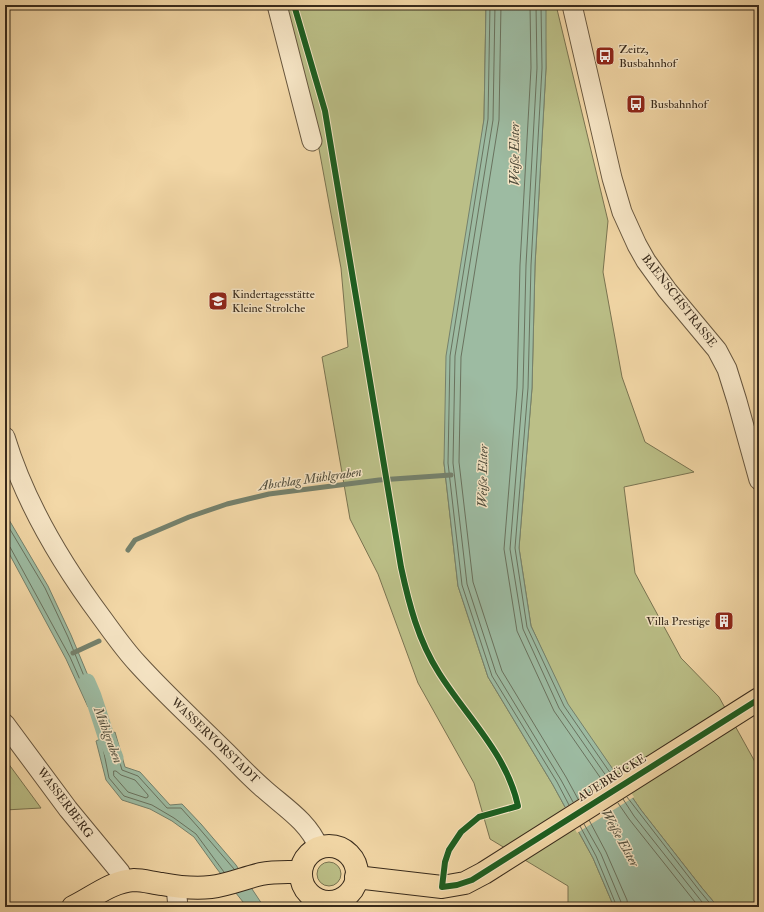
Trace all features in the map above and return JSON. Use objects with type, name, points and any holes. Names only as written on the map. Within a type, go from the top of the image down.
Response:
[{"type":"main road","name":"AUEBRÜCKE","points":[[356,877],[442,887],[465,883],[484,873],[756,701]]},
{"type":"main road","points":[[329,846],[337,847],[344,850],[354,862],[356,877],[354,886],[348,894],[336,900],[322,901],[313,897],[306,890],[302,882],[301,872],[305,859],[309,854],[319,848],[329,846]]},
{"type":"main road","points":[[73,907],[115,885],[134,880],[146,881],[177,897],[205,887],[273,872],[301,872]]},
{"type":"street","points":[[277,5],[312,141]]},
{"type":"street","name":"BAENSCHSTRASSE","points":[[572,5],[612,178],[622,212],[646,261],[714,346],[724,363],[738,401],[759,480]]},
{"type":"street","name":"WASSERVORSTADT","points":[[5,437],[20,481],[49,538],[112,632],[137,663],[168,695],[257,783],[303,823],[315,837],[319,848]]},
{"type":"street","name":"WASSERBERG","points":[[5,724],[68,809],[120,872],[124,882]]},
{"type":"green space","points":[[286,5],[486,5],[484,119],[444,463],[458,586],[488,677],[553,785],[593,858],[614,907],[568,907],[568,886],[490,839],[474,783],[418,683],[378,574],[350,519],[322,357],[348,347],[341,268],[312,111]]},
{"type":"green space","points":[[545,5],[556,5],[608,221],[603,272],[622,377],[645,442],[694,472],[624,487],[635,573],[681,658],[719,697],[759,769],[759,907],[718,907],[702,888],[641,810],[567,704],[531,626],[519,548],[532,388],[535,265],[546,68]]},
{"type":"green space","points":[[5,759],[41,808],[5,810]]},
{"type":"green space","points":[[329,862],[338,865],[341,874],[338,883],[329,886],[320,883],[317,874],[320,865]]},
{"type":"water","name":"Weiße Elster","points":[[486,5],[545,5],[546,8],[546,68],[535,265],[532,388],[519,548],[531,626],[568,704],[641,810],[718,907],[614,907],[593,858],[553,785],[488,677],[458,586],[444,463],[446,356],[484,119]]},
{"type":"water","points":[[5,513],[48,586],[71,635],[99,702],[88,707],[66,659],[5,546]]},
{"type":"water","points":[[115,732],[125,767],[140,772],[170,805],[182,804],[236,865],[264,907],[247,907],[194,837],[172,821],[150,809],[122,800],[106,780],[96,741]]},
{"type":"pier","points":[[619,774],[634,797],[577,833],[564,808]]},
{"type":"waterway","name":"Abschlag Mühlgraben","points":[[128,550],[135,540],[189,517],[227,504],[269,494],[379,480],[451,475]]},
{"type":"waterway","name":"Abschlag Mühlgraben","points":[[73,653],[99,641]]},
{"type":"waterway","name":"Mühlgraben","points":[[87,682],[115,758]]},
{"type":"cycle path","points":[[294,5],[325,111],[401,567],[407,595],[425,648],[439,673],[495,752],[513,787],[518,806],[479,817],[461,832],[449,850],[445,862],[442,887],[457,885],[472,880],[759,699]]},
{"type":"place","name":"Zeitz, Busbahnhof","points":[[605,56]]},
{"type":"place","name":"Busbahnhof","points":[[636,104]]},
{"type":"place","name":"Kindertagesstätte Kleine Strolche","points":[[218,301]]},
{"type":"place","name":"Villa Prestige","points":[[724,621]]}]
